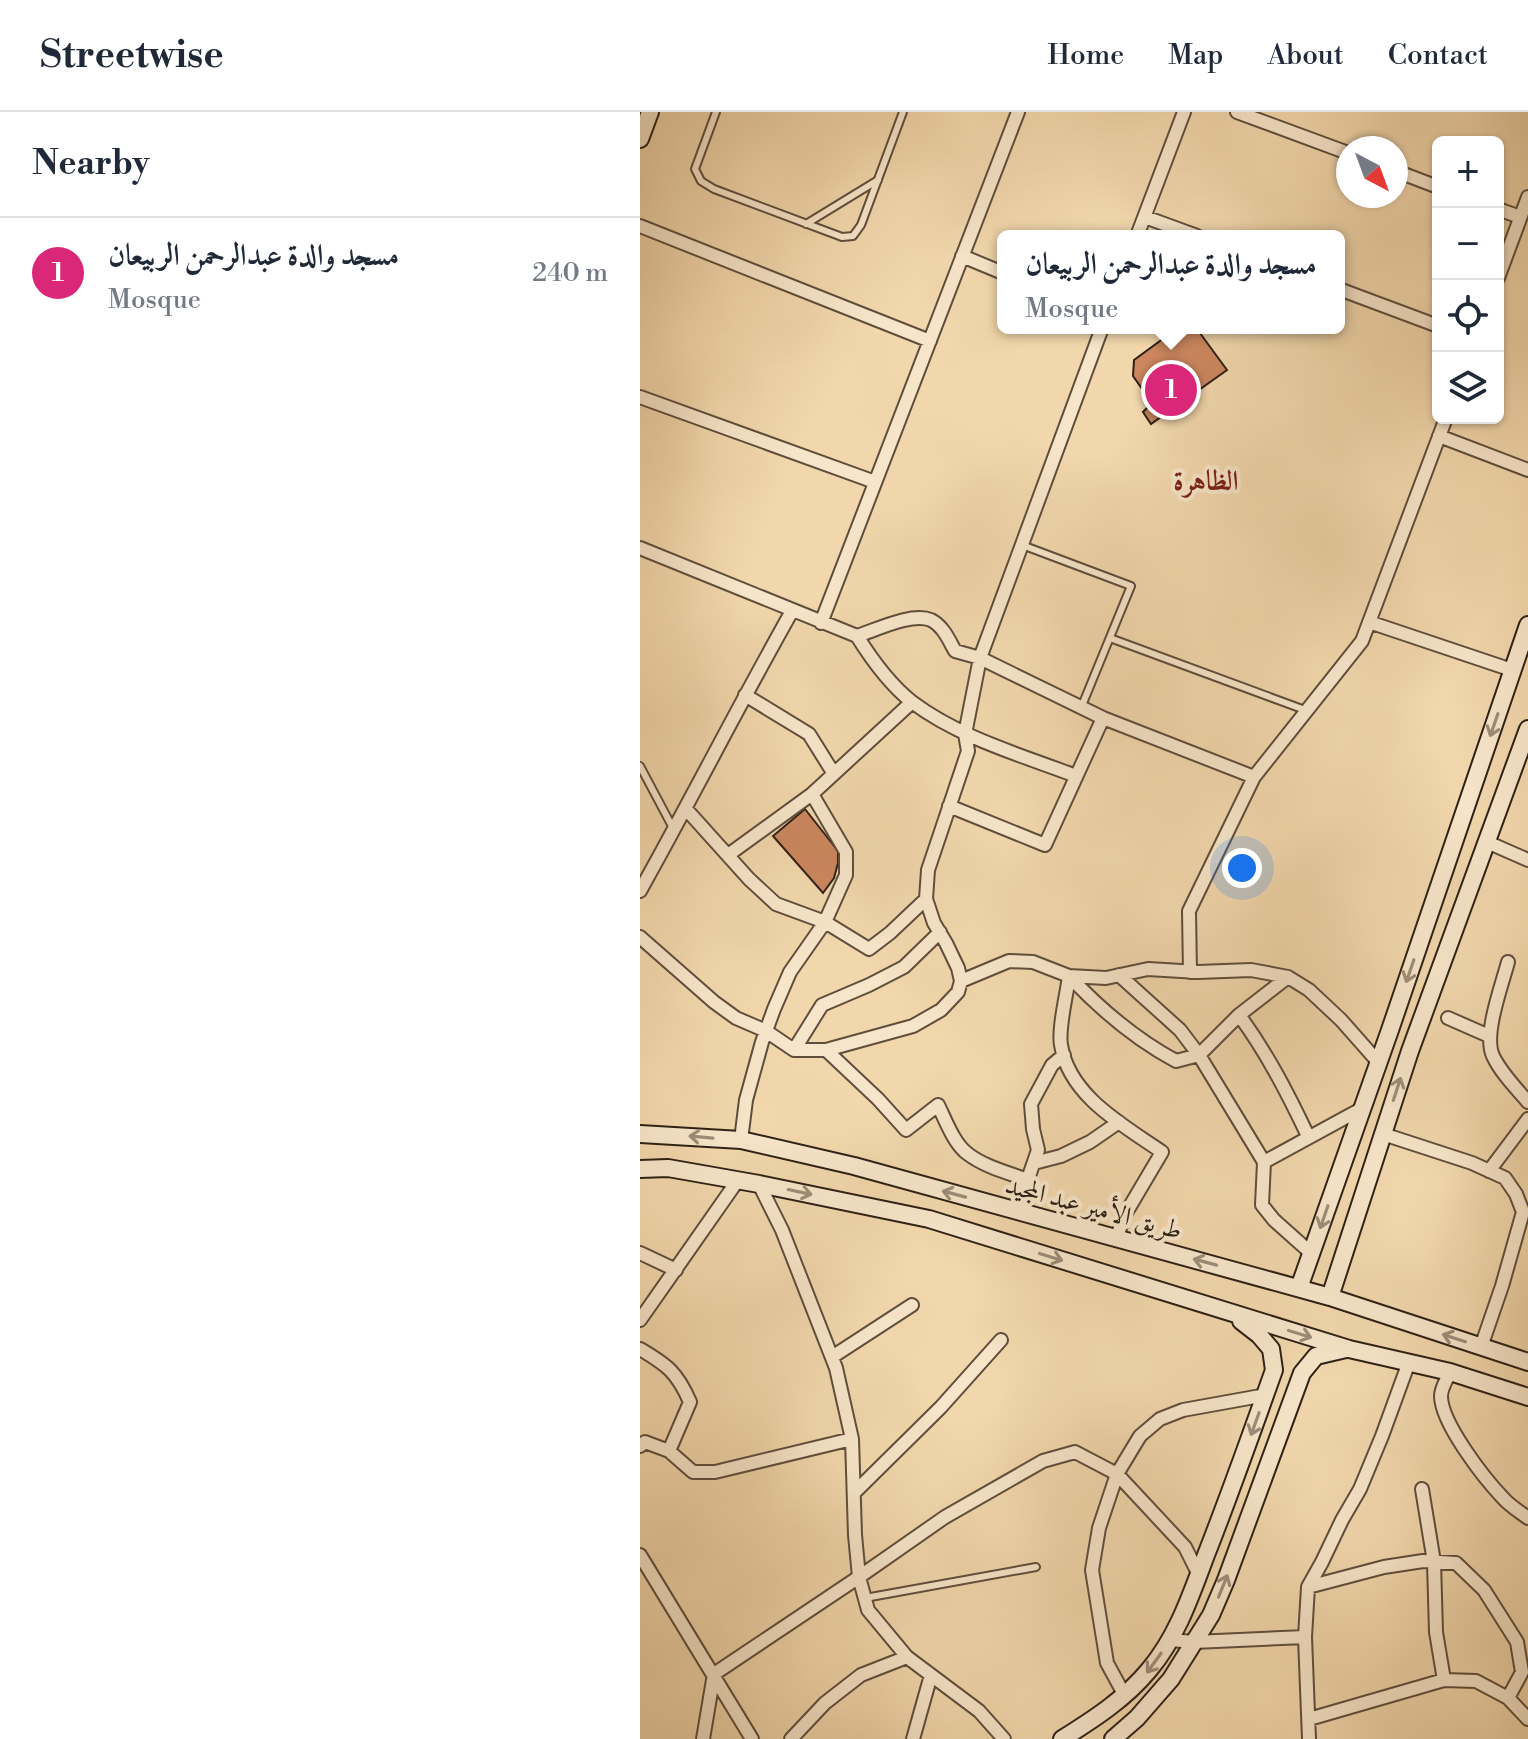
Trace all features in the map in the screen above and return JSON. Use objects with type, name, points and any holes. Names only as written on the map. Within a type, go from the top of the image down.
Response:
[{"type":"main road","points":[[640,139],[650,112]]},
{"type":"main road","points":[[1299,1288],[1518,669],[1528,625]]},
{"type":"main road","points":[[1330,1297],[1410,1051],[1528,729]]},
{"type":"main road","name":"طريق الأمير عبد المجيد","points":[[640,1134],[741,1140],[854,1166],[1330,1297],[1528,1362]]},
{"type":"main road","points":[[640,1169],[668,1168],[738,1180],[929,1219],[1349,1349],[1450,1372],[1528,1397]]},
{"type":"main road","points":[[1062,1739],[1125,1696],[1150,1670],[1184,1613],[1199,1575],[1274,1370],[1271,1349],[1259,1335],[1230,1313]]},
{"type":"main road","points":[[1113,1739],[1137,1718],[1171,1679],[1211,1615],[1302,1373],[1316,1356],[1349,1349]]},
{"type":"street","points":[[821,623],[1018,112]]},
{"type":"street","points":[[1140,230],[1184,112]]},
{"type":"street","points":[[1237,112],[1336,149]]},
{"type":"street","points":[[1408,176],[1432,185]]},
{"type":"street","points":[[1504,261],[1528,197]]},
{"type":"street","points":[[1504,211],[1520,217]]},
{"type":"street","points":[[1145,217],[1181,230]]},
{"type":"street","points":[[640,226],[930,341]]},
{"type":"street","points":[[962,256],[997,271]]},
{"type":"street","points":[[1345,291],[1432,324]]},
{"type":"street","points":[[640,937],[714,1002],[736,1018],[766,1031],[794,1050],[826,1050],[913,1026],[941,1010],[958,992],[961,981],[958,968],[934,923],[926,899],[928,870],[968,751],[965,734],[980,658],[1100,334]]},
{"type":"street","points":[[640,397],[875,482]]},
{"type":"street","points":[[1190,972],[1189,911],[1254,777],[1362,641],[1444,424]]},
{"type":"street","points":[[1439,436],[1528,470]]},
{"type":"street","points":[[640,548],[857,636],[877,667],[912,702],[965,734],[1076,776]]},
{"type":"street","points":[[640,891],[792,611]]},
{"type":"street","points":[[857,636],[914,617],[933,621],[955,651],[980,658],[1103,718],[1254,777]]},
{"type":"street","points":[[1369,622],[1518,669]]},
{"type":"street","points":[[745,695],[809,734],[834,774]]},
{"type":"street","points":[[728,855],[812,794],[912,702]]},
{"type":"street","points":[[949,806],[1045,845],[1103,718]]},
{"type":"street","points":[[741,1140],[746,1100],[766,1031],[790,972],[825,922],[846,875],[846,852],[812,794]]},
{"type":"street","points":[[686,809],[749,879],[776,904],[825,922],[869,949],[926,899]]},
{"type":"street","points":[[1487,842],[1528,860]]},
{"type":"street","points":[[794,1050],[822,1005],[904,967],[940,932]]},
{"type":"street","points":[[961,981],[1009,961],[1033,962],[1069,976],[1106,978],[1148,969],[1190,972],[1251,970],[1288,977],[1309,990],[1341,1020],[1379,1063]]},
{"type":"street","points":[[1508,962],[1489,1036],[1492,1054],[1528,1102]]},
{"type":"street","points":[[1119,975],[1180,1030],[1199,1055],[1264,1162],[1262,1205],[1311,1253]]},
{"type":"street","points":[[1069,976],[1097,1006],[1148,1046],[1176,1061],[1199,1055],[1239,1015],[1288,977]]},
{"type":"street","points":[[1069,976],[1060,1042],[1066,1065],[1085,1093],[1162,1152],[1123,1218],[1117,1238]]},
{"type":"street","points":[[1239,1015],[1282,1081],[1308,1136]]},
{"type":"street","points":[[1448,1018],[1489,1036]]},
{"type":"street","points":[[826,1050],[906,1130],[938,1105],[967,1154],[1028,1180]]},
{"type":"street","points":[[1017,1211],[1038,1150],[1031,1104],[1052,1065],[1064,1055]]},
{"type":"street","points":[[1264,1162],[1363,1108]]},
{"type":"street","points":[[1489,1171],[1528,1119]]},
{"type":"street","points":[[1034,1163],[1061,1156],[1090,1142],[1119,1122]]},
{"type":"street","points":[[1383,1134],[1472,1163],[1505,1178],[1516,1194],[1523,1212],[1481,1347]]},
{"type":"street","points":[[640,1320],[738,1180]]},
{"type":"street","points":[[759,1184],[782,1230],[836,1368],[852,1439],[855,1535],[859,1577],[868,1610],[907,1657],[979,1711],[1004,1739]]},
{"type":"street","points":[[640,1253],[676,1270]]},
{"type":"street","points":[[832,1357],[912,1305]]},
{"type":"street","points":[[854,1493],[941,1407],[1001,1340]]},
{"type":"street","points":[[640,1349],[660,1361],[680,1380],[690,1402],[669,1451]]},
{"type":"street","points":[[1309,1739],[1305,1637],[1308,1587],[1360,1489],[1409,1362]]},
{"type":"street","points":[[1450,1372],[1441,1394],[1446,1417],[1492,1486],[1505,1501],[1528,1518]]},
{"type":"street","points":[[1125,1696],[1107,1663],[1092,1570],[1099,1528],[1117,1474],[1140,1436],[1160,1419],[1183,1410],[1266,1395]]},
{"type":"street","points":[[640,1446],[645,1442],[669,1451],[693,1472],[715,1472],[852,1439]]},
{"type":"street","points":[[703,1739],[714,1674],[945,1517],[1043,1461],[1075,1452],[1117,1474],[1185,1547],[1199,1575]]},
{"type":"street","points":[[1422,1489],[1434,1562],[1436,1632],[1444,1680]]},
{"type":"street","points":[[641,1560],[752,1739]]},
{"type":"street","points":[[1308,1587],[1384,1567],[1423,1561],[1456,1563],[1484,1590],[1517,1642],[1522,1672],[1508,1698]]},
{"type":"street","points":[[1170,1640],[1194,1642],[1305,1637]]},
{"type":"street","points":[[791,1739],[825,1703],[861,1675],[907,1657]]},
{"type":"street","points":[[913,1739],[931,1675]]},
{"type":"street","points":[[1309,1719],[1444,1680],[1476,1681],[1508,1698],[1528,1719]]},
{"type":"lane","points":[[716,112],[695,169],[701,181],[714,189],[842,237],[853,236],[861,225],[903,112]]},
{"type":"lane","points":[[806,224],[878,180]]},
{"type":"lane","points":[[1022,545],[1131,586],[1081,708]]},
{"type":"lane","points":[[1110,638],[1306,711]]},
{"type":"lane","points":[[640,766],[674,831]]},
{"type":"lane","points":[[865,1598],[1036,1567]]},
{"type":"building","points":[[1170,334],[1201,334],[1227,370],[1151,424],[1143,412],[1152,403],[1133,376],[1134,360]]},
{"type":"building","points":[[805,809],[838,851],[834,878],[823,893],[773,836]]},
{"type":"place","name":"مسجد والدة عبدالرحمن الربيعان","points":[[1171,390]]},
{"type":"district","name":"الظاهرة","points":[[1206,480]]}]
